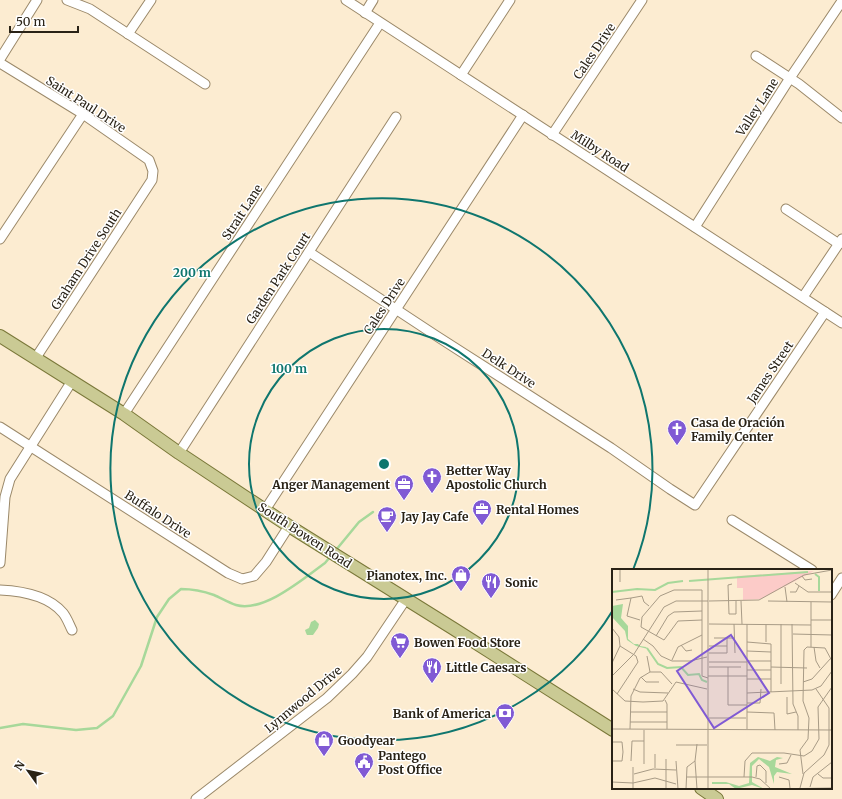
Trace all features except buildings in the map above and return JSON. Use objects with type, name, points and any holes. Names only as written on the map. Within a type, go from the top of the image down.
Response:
[{"type":"main road","name":"South Bowen Road","points":[[0,336],[124,414],[179,453],[289,526],[612,729]]},
{"type":"main road","points":[[703,789],[717,799]]},
{"type":"street","points":[[0,59],[37,0]]},
{"type":"street","points":[[67,0],[90,9],[205,84]]},
{"type":"street","points":[[128,34],[151,0]]},
{"type":"street","name":"Milby Road","points":[[346,0],[842,323]]},
{"type":"street","points":[[365,12],[373,0]]},
{"type":"street","points":[[461,75],[510,0]]},
{"type":"street","name":"Cales Drive","points":[[552,135],[642,0]]},
{"type":"street","name":"Valley Lane","points":[[695,227],[790,78],[842,1]]},
{"type":"street","name":"Strait Lane","points":[[124,414],[380,23]]},
{"type":"street","points":[[756,56],[840,113]]},
{"type":"street","name":"Saint Paul Drive","points":[[0,63],[83,114],[149,160],[153,171]]},
{"type":"street","points":[[0,239],[83,114]]},
{"type":"street","name":"Cales Drive","points":[[265,510],[523,115]]},
{"type":"street","name":"Garden Park Court","points":[[179,453],[396,117]]},
{"type":"street","name":"Graham Drive South","points":[[35,359],[152,180],[153,171]]},
{"type":"street","points":[[786,209],[840,242],[803,297]]},
{"type":"street","name":"Delk Drive","points":[[309,252],[611,448],[695,505]]},
{"type":"street","name":"James Street","points":[[695,505],[825,312]]},
{"type":"street","points":[[0,563],[5,497],[10,479],[72,382]]},
{"type":"street","name":"Buffalo Drive","points":[[0,427],[228,573],[242,579],[254,576],[260,570],[289,526]]},
{"type":"street","points":[[732,520],[810,569]]},
{"type":"street","points":[[832,593],[837,582]]},
{"type":"street","points":[[0,590],[14,591],[42,597],[59,609],[72,630]]},
{"type":"street","name":"Lynnwood Drive","points":[[196,799],[327,698],[367,657],[406,599]]},
{"type":"water","points":[[315,620],[319,624],[318,628],[313,635],[307,635],[305,630],[309,628],[311,622]]},
{"type":"waterway","points":[[336,550],[359,522],[373,512]]},
{"type":"waterway","points":[[0,728],[23,724],[76,730],[97,728],[113,716],[141,666],[157,617],[169,599],[181,589],[206,592],[236,605],[247,606],[259,604],[283,593],[325,563],[330,557]]},
{"type":"place","name":"Casa de Oración Family Center","points":[[677,446]]},
{"type":"place","name":"Better Way Apostolic Church","points":[[432,494]]},
{"type":"place","name":"Anger Management","points":[[404,501]]},
{"type":"place","name":"Rental Homes","points":[[482,526]]},
{"type":"place","name":"Jay Jay Cafe","points":[[387,533]]},
{"type":"place","name":"Pianotex, Inc.","points":[[461,592]]},
{"type":"place","name":"Sonic","points":[[491,599]]},
{"type":"place","name":"Bowen Food Store","points":[[400,659]]},
{"type":"place","name":"Little Caesars","points":[[432,684]]},
{"type":"place","name":"Bank of America","points":[[505,730]]},
{"type":"place","name":"Goodyear","points":[[324,757]]},
{"type":"place","name":"Pantego Post Office","points":[[364,779]]}]
